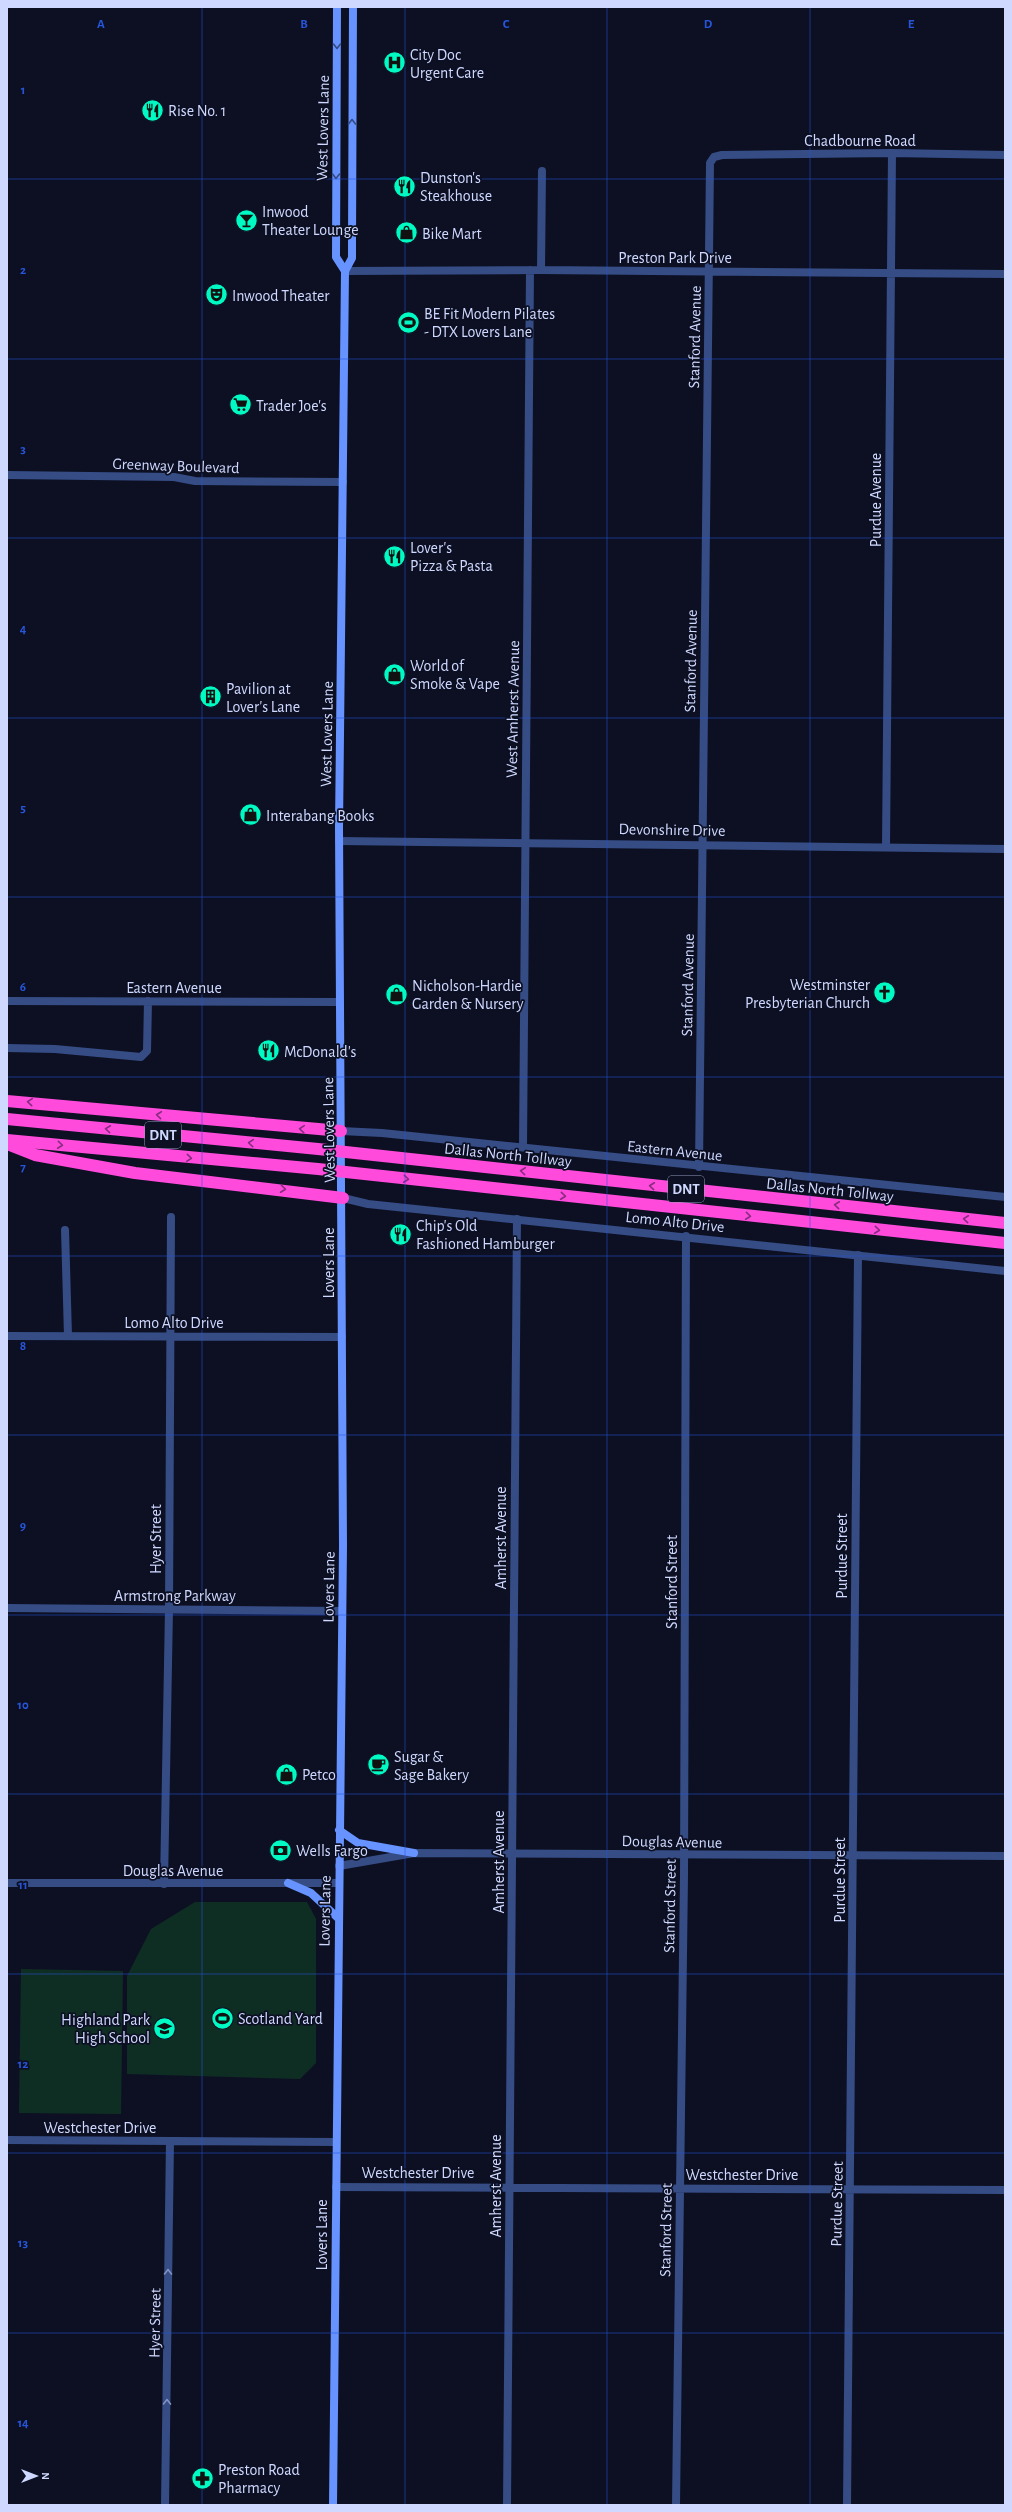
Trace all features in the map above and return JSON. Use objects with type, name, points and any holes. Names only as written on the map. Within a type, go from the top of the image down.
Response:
[{"type":"highway","points":[[7,1101],[341,1131]]},
{"type":"highway","name":"Dallas North Tollway","points":[[7,1119],[367,1154],[1005,1223]]},
{"type":"highway","name":"DNT","points":[[7,1140],[367,1174],[1005,1243]]},
{"type":"highway","points":[[7,1144],[35,1155],[135,1173],[343,1198]]},
{"type":"main road","name":"West Lovers Lane","points":[[337,7],[336,257],[345,271]]},
{"type":"main road","name":"West Lovers Lane","points":[[343,1198],[341,1131],[339,841],[345,271],[352,258],[353,7]]},
{"type":"main road","points":[[336,100],[352,90]]},
{"type":"main road","name":"Lovers Lane","points":[[333,2505],[338,1883],[342,1611],[343,1198]]},
{"type":"main road","points":[[339,1830],[358,1843],[414,1853]]},
{"type":"main road","points":[[288,1883],[311,1893],[338,1918]]},
{"type":"street","name":"Chadbourne Road","points":[[714,157],[722,155],[892,153],[1005,155]]},
{"type":"street","name":"Purdue Avenue","points":[[886,847],[892,153]]},
{"type":"street","name":"Stanford Avenue","points":[[699,1167],[710,163],[714,157]]},
{"type":"street","points":[[541,270],[542,171]]},
{"type":"street","name":"West Amherst Avenue","points":[[523,1148],[524,842],[530,270]]},
{"type":"street","name":"Preston Park Drive","points":[[345,271],[541,270],[1005,274]]},
{"type":"street","name":"Greenway Boulevard","points":[[7,475],[174,477],[195,481],[343,482]]},
{"type":"street","name":"Devonshire Drive","points":[[339,841],[702,843],[1005,848]]},
{"type":"street","name":"Eastern Avenue","points":[[7,1001],[340,1002]]},
{"type":"street","points":[[7,1048],[55,1049],[140,1056],[147,1051],[148,1001]]},
{"type":"street","name":"Eastern Avenue","points":[[341,1131],[382,1133],[699,1167],[1005,1197]]},
{"type":"street","name":"Lomo Alto Drive","points":[[343,1198],[368,1204],[686,1236],[1005,1271]]},
{"type":"street","name":"Hyer Street","points":[[164,1884],[169,1609],[169,1336],[171,1217]]},
{"type":"street","name":"Amherst Avenue","points":[[507,2505],[517,1219]]},
{"type":"street","points":[[64,1230],[64,1284],[68,1297],[68,1336]]},
{"type":"street","name":"Stanford Street","points":[[676,2505],[684,1855],[686,1236]]},
{"type":"street","name":"Purdue Street","points":[[847,2505],[858,1255]]},
{"type":"street","name":"Lomo Alto Drive","points":[[7,1336],[342,1338]]},
{"type":"street","name":"Armstrong Parkway","points":[[7,1608],[342,1611]]},
{"type":"street","name":"Douglas Avenue","points":[[339,1866],[414,1853],[1005,1856]]},
{"type":"street","name":"Douglas Avenue","points":[[7,1883],[338,1883]]},
{"type":"street","name":"Westchester Drive","points":[[7,2140],[336,2142]]},
{"type":"street","name":"Hyer Street","points":[[165,2505],[170,2141]]},
{"type":"street","name":"Westchester Drive","points":[[336,2187],[509,2186],[1005,2190]]},
{"type":"green space","name":"Scotland Yard","points":[[195,1902],[307,1902],[316,1919],[316,2063],[300,2079],[127,2074],[127,1976],[151,1929]]},
{"type":"green space","points":[[21,1969],[123,1971],[121,2114],[19,2113]]},
{"type":"place","name":"City Doc Urgent Care","points":[[395,63]]},
{"type":"place","name":"Rise No. 1","points":[[153,110]]},
{"type":"place","name":"Dunston's Steakhouse","points":[[405,186]]},
{"type":"place","name":"Inwood Theater Lounge","points":[[246,220]]},
{"type":"place","name":"Bike Mart","points":[[406,233]]},
{"type":"place","name":"Inwood Theater","points":[[216,295]]},
{"type":"place","name":"BE Fit Modern Pilates - DTX Lovers Lane","points":[[409,322]]},
{"type":"place","name":"Trader Joe's","points":[[241,405]]},
{"type":"place","name":"Lover's Pizza & Pasta","points":[[394,556]]},
{"type":"place","name":"World of Smoke & Vape","points":[[394,674]]},
{"type":"place","name":"Pavilion at Lover's Lane","points":[[211,697]]},
{"type":"place","name":"Interabang Books","points":[[251,815]]},
{"type":"place","name":"Westminster Presbyterian Church","points":[[885,993]]},
{"type":"place","name":"Nicholson-Hardie Garden & Nursery","points":[[397,994]]},
{"type":"place","name":"McDonald's","points":[[268,1051]]},
{"type":"place","name":"Chip's Old Fashioned Hamburger","points":[[401,1234]]},
{"type":"place","name":"Sugar & Sage Bakery","points":[[379,1765]]},
{"type":"place","name":"Petco","points":[[287,1774]]},
{"type":"place","name":"Wells Fargo","points":[[281,1850]]},
{"type":"place","name":"Scotland Yard","points":[[222,2018]]},
{"type":"place","name":"Highland Park High School","points":[[165,2028]]},
{"type":"place","name":"Preston Road Pharmacy","points":[[202,2478]]}]
